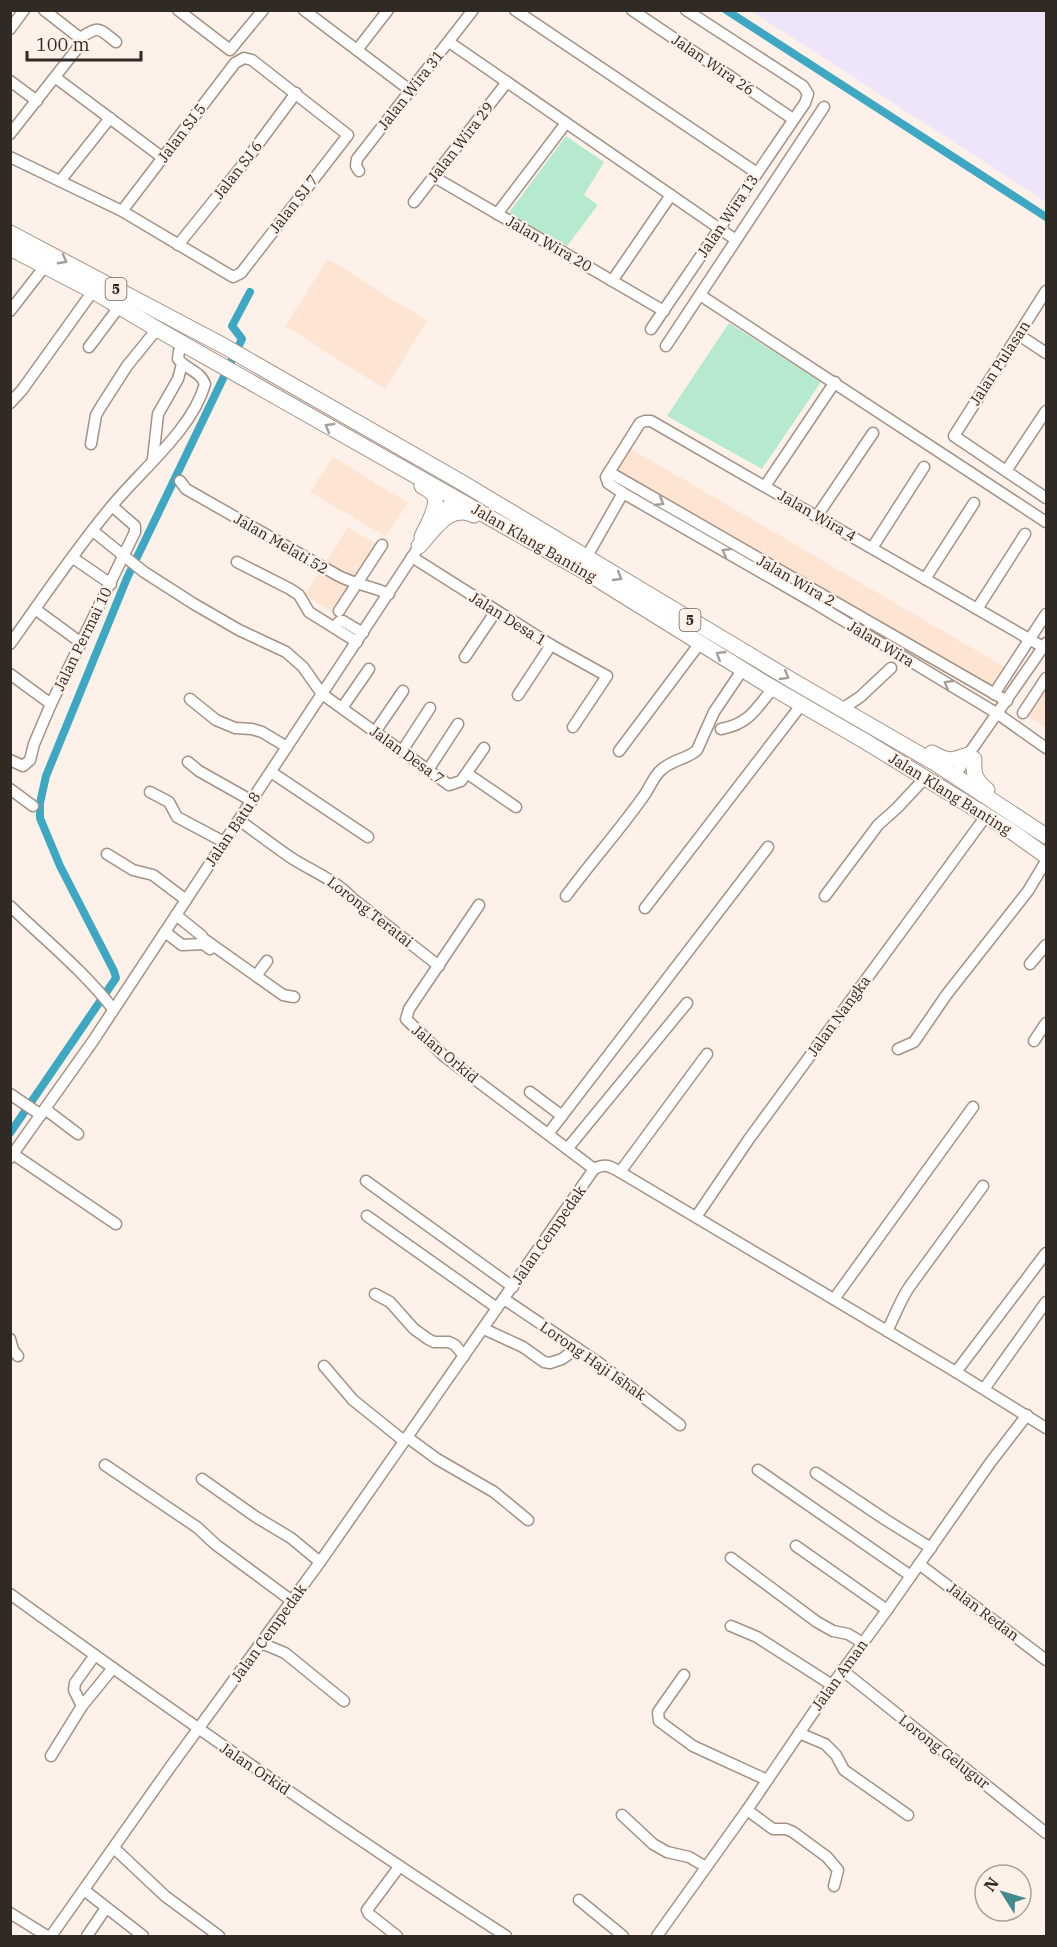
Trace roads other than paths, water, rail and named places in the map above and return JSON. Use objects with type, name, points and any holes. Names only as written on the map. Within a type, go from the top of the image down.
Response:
[{"type":"highway","name":"Jalan Klang Banting","points":[[10,233],[222,345],[550,534],[586,558],[860,718],[957,777],[1042,833]]},
{"type":"highway","name":"Jalan Klang Banting","points":[[10,248],[93,291],[589,574],[773,688],[925,778],[1047,856]]},
{"type":"highway","points":[[366,448],[434,495],[436,500],[434,508],[416,551]]},
{"type":"highway","points":[[423,461],[425,468],[447,481],[452,488],[453,497],[463,494],[473,496],[523,525],[550,534]]},
{"type":"highway","points":[[416,551],[449,515],[453,512],[464,511],[547,551]]},
{"type":"highway","points":[[860,718],[900,735],[945,760],[971,757],[978,782],[1042,833]]},
{"type":"highway","points":[[863,740],[943,780],[957,777]]},
{"type":"highway","points":[[957,777],[956,784],[959,791],[1011,831]]},
{"type":"street","points":[[10,29],[24,10]]},
{"type":"street","points":[[44,10],[58,14],[80,41]]},
{"type":"street","points":[[178,10],[230,50],[263,10]]},
{"type":"street","points":[[304,10],[411,91]]},
{"type":"street","points":[[357,50],[387,10]]},
{"type":"street","name":"Jalan Wira 31","points":[[359,171],[356,166],[357,159],[473,10]]},
{"type":"street","points":[[515,10],[757,172]]},
{"type":"street","name":"Jalan Wira 26","points":[[632,10],[794,119]]},
{"type":"street","name":"Jalan Wira 13","points":[[651,329],[805,103],[808,94],[803,87],[686,10]]},
{"type":"street","points":[[10,134],[56,78],[80,41],[94,29],[99,29],[116,42]]},
{"type":"street","points":[[449,42],[736,240]]},
{"type":"street","name":"Jalan SJ 5","points":[[122,211],[236,63],[244,58],[252,60],[296,93]]},
{"type":"street","points":[[56,78],[163,158]]},
{"type":"street","points":[[10,81],[37,101]]},
{"type":"street","name":"Jalan Wira 29","points":[[414,202],[507,82]]},
{"type":"street","name":"Jalan SJ 7","points":[[178,245],[228,276],[233,277],[241,273],[348,135],[296,93]]},
{"type":"street","name":"Jalan SJ 6","points":[[178,245],[241,167],[296,93]]},
{"type":"street","points":[[666,346],[824,107]]},
{"type":"street","points":[[60,181],[110,118]]},
{"type":"street","points":[[497,214],[566,123]]},
{"type":"street","points":[[10,157],[122,211],[178,245]]},
{"type":"street","name":"Jalan Wira 20","points":[[434,177],[664,311]]},
{"type":"street","points":[[612,281],[671,195]]},
{"type":"street","points":[[10,310],[45,266]]},
{"type":"street","points":[[10,402],[22,390],[93,291]]},
{"type":"street","name":"Jalan Pulasan","points":[[1006,471],[954,436],[1047,291]]},
{"type":"street","points":[[700,295],[1047,522]]},
{"type":"street","points":[[89,347],[119,307]]},
{"type":"street","points":[[91,444],[96,415],[127,366],[157,329]]},
{"type":"street","points":[[1019,334],[1047,353]]},
{"type":"street","points":[[10,644],[111,506],[180,428],[198,403],[205,384],[203,378],[193,369],[182,364],[177,356],[186,345]]},
{"type":"street","points":[[153,459],[158,414],[178,379],[182,364]]},
{"type":"street","points":[[765,486],[835,382]]},
{"type":"street","points":[[1047,411],[1006,471],[1047,498]]},
{"type":"street","name":"Jalan Wira 4","points":[[608,478],[640,423],[648,420],[1030,640],[1045,645]]},
{"type":"street","points":[[817,516],[873,433]]},
{"type":"street","points":[[872,548],[924,467]]},
{"type":"street","name":"Jalan Wira","points":[[608,478],[623,493],[998,714]]},
{"type":"street","name":"Jalan Wira 2","points":[[608,478],[1006,701]]},
{"type":"street","name":"Jalan Melati 52","points":[[180,481],[186,489],[345,580],[358,582],[389,594]]},
{"type":"street","points":[[586,558],[623,493]]},
{"type":"street","name":"Jalan Batu 8","points":[[12,1156],[110,1006],[165,932],[453,497]]},
{"type":"street","points":[[925,579],[974,503]]},
{"type":"street","name":"Jalan Permai 10","points":[[10,760],[24,766],[28,763],[51,704],[80,642],[126,557],[135,526],[111,506]]},
{"type":"street","name":"Jalan Desa 7","points":[[93,531],[144,572],[194,604],[239,630],[286,652],[303,668],[322,694],[449,785],[461,781],[468,774],[484,748]]},
{"type":"street","points":[[977,609],[1025,534]]},
{"type":"street","points":[[339,611],[382,545]]},
{"type":"street","name":"Jalan Desa 1","points":[[416,551],[434,571],[551,645],[607,676],[573,727]]},
{"type":"street","points":[[73,558],[111,584]]},
{"type":"street","points":[[237,562],[290,589],[298,595],[309,612],[334,627],[343,621],[360,638]]},
{"type":"street","points":[[35,609],[80,642]]},
{"type":"street","points":[[465,657],[496,611]]},
{"type":"street","points":[[994,694],[1047,615]]},
{"type":"street","points":[[619,752],[700,643]]},
{"type":"street","points":[[518,695],[551,645]]},
{"type":"street","points":[[957,777],[957,773],[971,757],[1045,645]]},
{"type":"street","points":[[842,709],[860,697],[891,668]]},
{"type":"street","points":[[342,708],[369,669]]},
{"type":"street","points":[[566,896],[645,795],[659,772],[674,760],[693,754],[697,750],[714,712],[743,669]]},
{"type":"street","points":[[10,674],[51,704]]},
{"type":"street","points":[[1023,713],[1047,678]]},
{"type":"street","points":[[721,729],[735,727],[746,720],[773,688]]},
{"type":"street","points":[[375,732],[403,691]]},
{"type":"street","points":[[190,699],[216,720],[235,728],[262,732],[287,747]]},
{"type":"street","points":[[645,908],[801,704]]},
{"type":"street","points":[[402,751],[430,708]]},
{"type":"street","points":[[998,714],[1047,748]]},
{"type":"street","points":[[428,770],[458,724]]},
{"type":"street","points":[[188,762],[252,801]]},
{"type":"street","points":[[271,772],[368,837]]},
{"type":"street","points":[[468,774],[516,807]]},
{"type":"street","points":[[825,896],[878,825],[925,778]]},
{"type":"street","points":[[10,789],[33,806]]},
{"type":"street","points":[[150,792],[169,802],[177,816],[224,843]]},
{"type":"street","name":"Jalan Nangka","points":[[696,1217],[749,1139],[986,816]]},
{"type":"street","name":"Lorong Teratai","points":[[239,820],[294,859],[343,888],[352,898],[439,966]]},
{"type":"street","points":[[548,1134],[768,847]]},
{"type":"street","points":[[107,854],[133,870],[153,874],[186,900]]},
{"type":"street","points":[[898,1049],[914,1042],[947,994],[1028,891],[1047,861]]},
{"type":"street","name":"Jalan Orkid","points":[[479,905],[409,1009],[407,1022],[444,1056],[594,1169]]},
{"type":"street","points":[[10,906],[56,948],[110,1006]]},
{"type":"street","points":[[176,915],[197,931],[203,942],[230,964]]},
{"type":"street","points":[[165,932],[182,945],[192,946],[203,942]]},
{"type":"street","points":[[203,942],[283,995],[294,998]]},
{"type":"street","points":[[1030,964],[1047,945]]},
{"type":"street","points":[[256,976],[267,961]]},
{"type":"street","points":[[567,1149],[687,1003]]},
{"type":"street","points":[[1034,1041],[1047,1023]]},
{"type":"street","points":[[620,1172],[707,1054]]},
{"type":"street","points":[[530,1092],[562,1116]]},
{"type":"street","points":[[15,1097],[78,1134]]},
{"type":"street","points":[[834,1299],[973,1107]]},
{"type":"street","points":[[12,1156],[116,1224]]},
{"type":"street","name":"Jalan Cempedak","points":[[49,1936],[320,1562],[594,1169],[604,1165],[620,1172],[1047,1428]]},
{"type":"street","points":[[366,1181],[513,1287]]},
{"type":"street","points":[[887,1330],[902,1298],[983,1186]]},
{"type":"street","name":"Lorong Haji Ishak","points":[[367,1216],[501,1304],[577,1348],[680,1425]]},
{"type":"street","points":[[956,1372],[1047,1253]]},
{"type":"street","points":[[375,1294],[390,1302],[414,1329],[428,1339],[434,1342],[449,1342],[455,1345],[464,1356]]},
{"type":"street","points":[[984,1389],[1047,1302]]},
{"type":"street","points":[[484,1329],[523,1347],[544,1362],[549,1363],[562,1359],[577,1348]]},
{"type":"street","points":[[10,1339],[13,1350],[18,1356]]},
{"type":"street","points":[[324,1366],[353,1400],[406,1439],[495,1492],[528,1520]]},
{"type":"street","name":"Jalan Aman","points":[[657,1936],[863,1643],[906,1572],[919,1564],[925,1544],[1027,1415]]},
{"type":"street","points":[[105,1465],[198,1528],[215,1544],[292,1601]]},
{"type":"street","points":[[758,1470],[906,1572]]},
{"type":"street","points":[[816,1473],[925,1544]]},
{"type":"street","points":[[202,1479],[291,1538],[320,1562]]},
{"type":"street","points":[[796,1546],[884,1608]]},
{"type":"street","points":[[731,1558],[816,1622],[833,1631],[848,1634],[863,1643]]},
{"type":"street","name":"Jalan Redan","points":[[919,1564],[1047,1660]]},
{"type":"street","name":"Jalan Orkid","points":[[10,1594],[198,1730],[399,1868],[506,1936]]},
{"type":"street","points":[[731,1626],[757,1637],[832,1685]]},
{"type":"street","points":[[261,1643],[285,1653],[344,1701]]},
{"type":"street","points":[[82,1706],[74,1690],[75,1683],[95,1655]]},
{"type":"street","points":[[51,1755],[82,1706],[113,1668]]},
{"type":"street","name":"Lorong Gelugur","points":[[842,1670],[1047,1833]]},
{"type":"street","points":[[684,1675],[658,1712],[659,1721],[693,1746],[767,1780]]},
{"type":"street","points":[[799,1733],[825,1744],[836,1755],[844,1770],[908,1815]]},
{"type":"street","points":[[747,1810],[773,1829],[786,1829],[793,1832],[827,1857],[838,1870],[834,1886]]},
{"type":"street","points":[[622,1815],[642,1835],[660,1848],[689,1857],[706,1867]]},
{"type":"street","points":[[114,1848],[165,1896],[219,1936]]},
{"type":"street","points":[[398,1936],[367,1910],[399,1868]]},
{"type":"street","points":[[84,1890],[143,1936]]},
{"type":"street","points":[[579,1900],[623,1936]]},
{"type":"street","points":[[87,1936],[106,1908]]},
{"type":"street","points":[[10,1913],[49,1936]]},
{"type":"waterway","points":[[726,10],[1046,217]]},
{"type":"waterway","points":[[10,1133],[116,978],[60,866],[40,818],[40,803],[46,776],[127,578],[242,339],[232,326],[250,292]]}]
